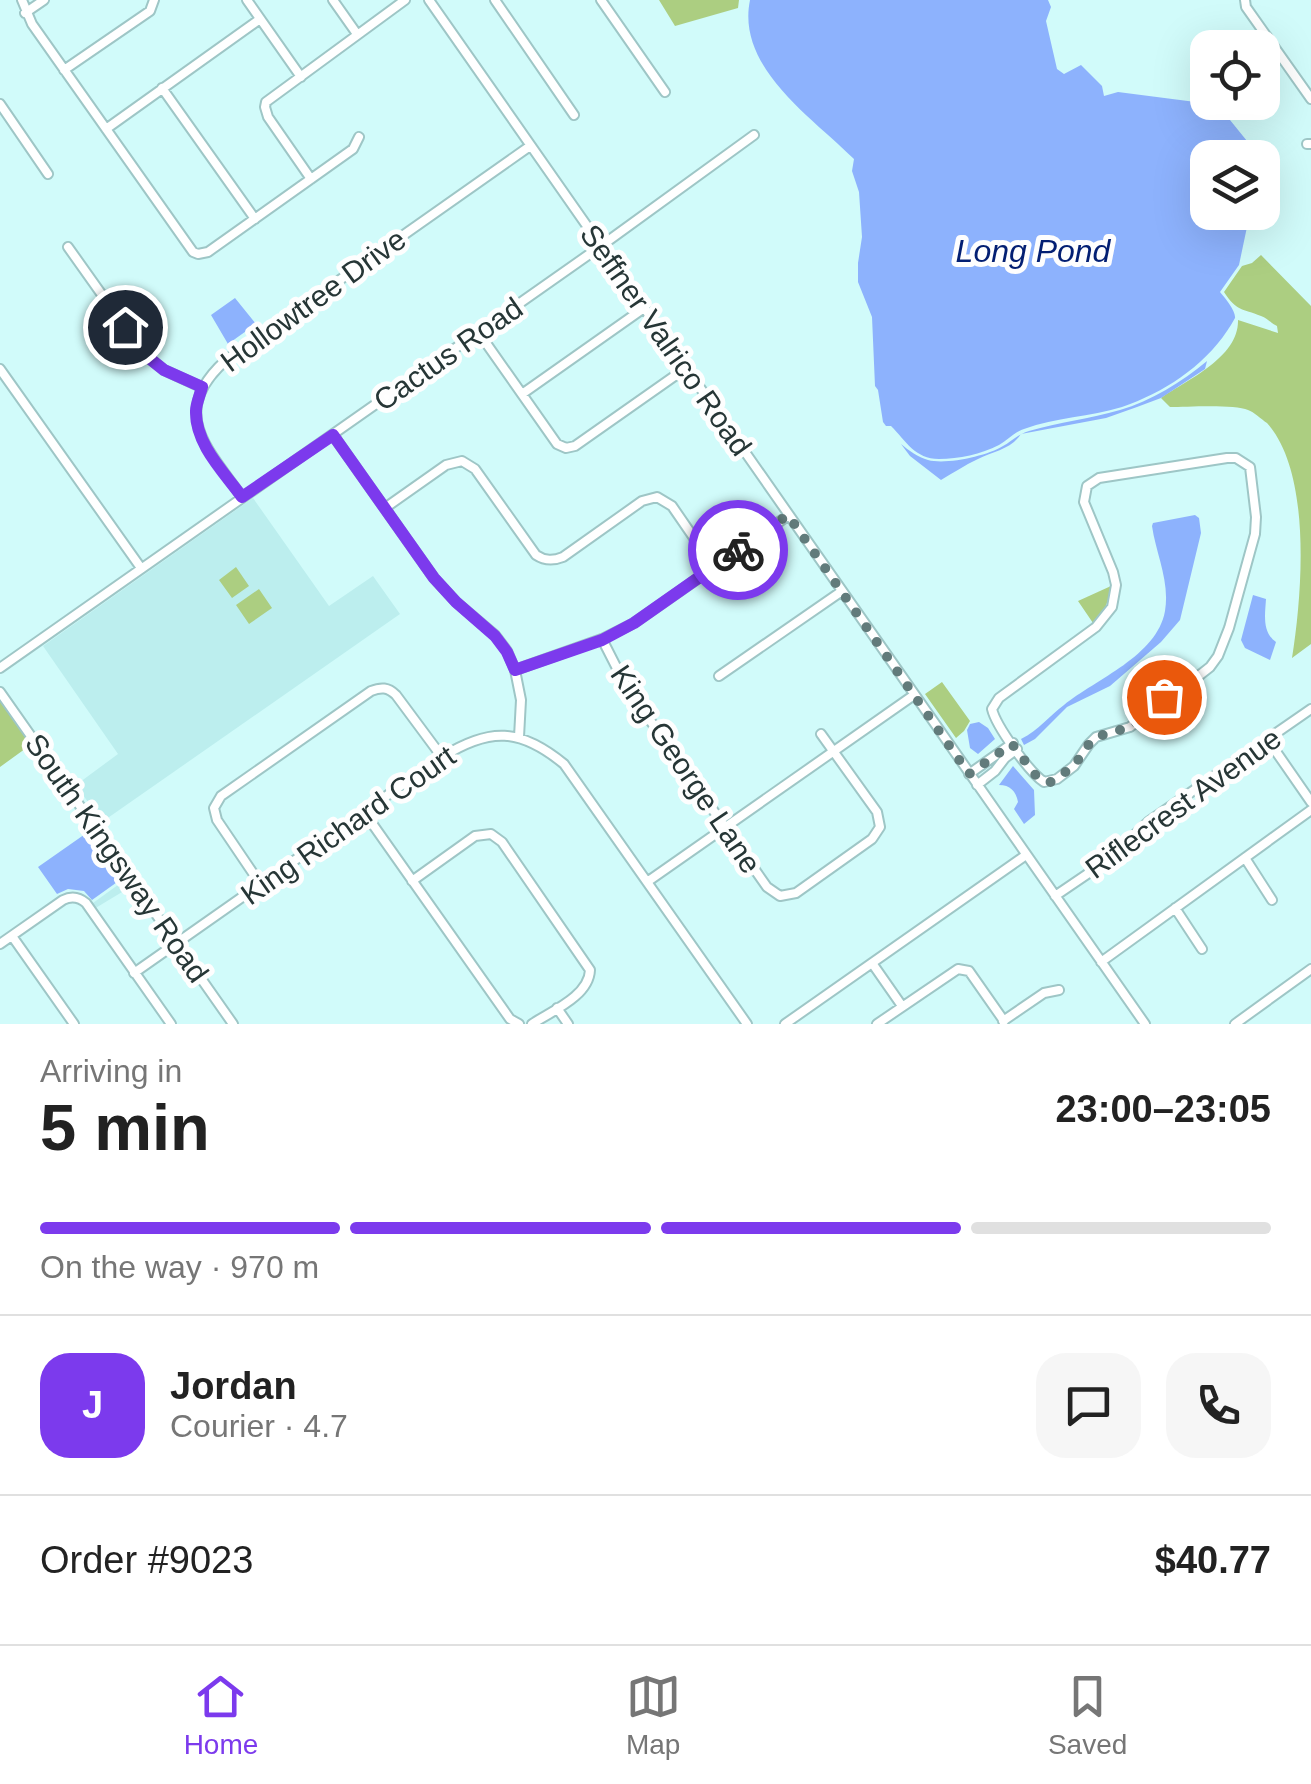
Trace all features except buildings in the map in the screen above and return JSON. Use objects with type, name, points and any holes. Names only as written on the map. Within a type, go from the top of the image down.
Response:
[{"type":"street","points":[[22,0],[26,13],[64,70],[189,249],[198,254],[208,252],[311,180],[353,149],[358,137]]},
{"type":"street","points":[[26,13],[44,0]]},
{"type":"street","points":[[64,70],[150,10],[154,0]]},
{"type":"street","points":[[247,0],[300,76]]},
{"type":"street","points":[[332,0],[357,34]]},
{"type":"street","points":[[311,180],[268,117],[265,107],[270,97],[406,0]]},
{"type":"street","name":"Seffner Valrico Road","points":[[429,0],[1145,1024]]},
{"type":"street","points":[[495,0],[574,115]]},
{"type":"street","points":[[601,0],[666,92]]},
{"type":"street","points":[[1245,0],[1246,7],[1311,99]]},
{"type":"street","points":[[106,129],[260,19]]},
{"type":"street","points":[[162,88],[254,220]]},
{"type":"street","points":[[0,104],[48,174]]},
{"type":"street","name":"Cactus Road","points":[[0,668],[754,135]]},
{"type":"street","name":"Hollowtree Drive","points":[[242,497],[199,434],[196,410],[202,387],[212,372],[530,146]]},
{"type":"street","points":[[68,247],[144,354],[164,370],[202,387]]},
{"type":"street","points":[[522,394],[644,308]]},
{"type":"street","points":[[478,333],[557,444],[571,448],[686,368]]},
{"type":"street","points":[[0,369],[142,568]]},
{"type":"street","points":[[333,435],[434,578],[507,652],[521,700],[518,738],[542,747],[564,764],[747,1024]]},
{"type":"street","points":[[1227,458],[1243,461],[1252,473],[1255,534],[1223,645],[1210,667],[1182,689],[1164,697],[1130,727],[1096,737],[1074,766],[1057,779],[1044,782],[1037,777],[1015,746],[994,716],[993,704],[1096,627],[1112,607],[1116,585],[1084,502],[1087,486],[1099,478],[1136,472],[1227,458]]},
{"type":"street","points":[[385,508],[446,464],[462,461],[475,469],[541,558],[562,557],[642,501],[657,497],[672,506],[714,568]]},
{"type":"street","points":[[515,670],[602,640],[634,623],[788,515]]},
{"type":"street","points":[[719,676],[842,591]]},
{"type":"street","name":"King George Lane","points":[[602,640],[626,686],[724,828],[772,892],[786,896],[796,893],[872,839],[880,828],[877,812],[821,734]]},
{"type":"street","points":[[261,885],[216,820],[214,808],[221,796],[378,688],[396,695],[442,757]]},
{"type":"street","name":"South Kingsway Road","points":[[0,692],[233,1024]]},
{"type":"street","points":[[647,882],[914,696]]},
{"type":"street","name":"Riflecrest Avenue","points":[[1054,896],[1108,860],[1148,822],[1311,709]]},
{"type":"street","name":"King Richard Court","points":[[134,973],[442,757],[478,738],[518,738]]},
{"type":"street","points":[[1268,740],[1311,802]]},
{"type":"street","points":[[969,774],[1015,746]]},
{"type":"street","points":[[977,785],[997,769],[1015,746]]},
{"type":"street","points":[[990,760],[997,769]]},
{"type":"street","points":[[1101,962],[1311,810]]},
{"type":"street","points":[[364,812],[510,1019],[519,1024]]},
{"type":"street","points":[[412,881],[475,836],[497,837],[590,970],[583,989],[532,1024]]},
{"type":"street","points":[[785,1024],[1026,854]]},
{"type":"street","points":[[1245,858],[1272,900]]},
{"type":"street","points":[[0,944],[63,900],[77,898],[86,903],[171,1024]]},
{"type":"street","points":[[1175,908],[1202,950]]},
{"type":"street","points":[[12,936],[74,1024]]},
{"type":"street","points":[[872,963],[902,1006]]},
{"type":"street","points":[[877,1024],[958,969],[969,972],[1002,1022],[1044,993],[1059,990]]},
{"type":"street","points":[[1234,1024],[1311,969]]},
{"type":"street","points":[[557,1008],[568,1024]]},
{"type":"street","points":[[1247,1015],[1253,1024]]},
{"type":"shaded area","points":[[253,498],[329,606],[373,576],[400,614],[102,822],[76,785],[118,754],[43,646]]},
{"type":"shaded area","points":[[34,746],[132,886],[94,909],[78,895],[60,896],[69,892],[83,894],[93,903],[122,879]]},
{"type":"green space","points":[[659,0],[739,0],[738,8],[675,26]]},
{"type":"green space","points":[[1261,255],[1311,306],[1311,644],[1292,658],[1299,599],[1300,533],[1291,471],[1281,444],[1267,423],[1248,410],[1170,407],[1161,398],[1221,356],[1236,333],[1238,320],[1278,333],[1277,326],[1236,306],[1224,292],[1242,266]]},
{"type":"green space","points":[[236,567],[249,586],[232,598],[219,580]]},
{"type":"green space","points":[[1111,586],[1106,606],[1093,623],[1078,601]]},
{"type":"green space","points":[[259,589],[272,608],[249,624],[236,605]]},
{"type":"green space","points":[[942,682],[970,721],[956,738],[925,694]]},
{"type":"green space","points":[[0,698],[34,746],[28,744],[0,767]]},
{"type":"water","name":"Long Pond","points":[[750,0],[1048,0],[1051,7],[1046,21],[1057,69],[1064,74],[1081,65],[1102,86],[1104,96],[1118,92],[1190,101],[1190,120],[1230,120],[1246,140],[1190,140],[1190,230],[1246,230],[1239,265],[1220,292],[1235,315],[1228,330],[1194,367],[1137,401],[1036,425],[970,455],[939,459],[917,453],[883,422],[875,386],[872,317],[858,282],[862,237],[859,192],[852,171],[854,159],[781,90],[755,48],[749,25]]},
{"type":"water","points":[[235,298],[256,324],[228,344],[211,315]]},
{"type":"water","points":[[1207,361],[1205,369],[1161,398],[1106,418],[1022,434],[1132,406],[1166,390]]},
{"type":"water","points":[[1021,434],[1007,446],[941,480],[901,444],[924,459],[945,461],[987,453]]},
{"type":"water","points":[[1195,515],[1201,533],[1180,620],[1110,686],[1067,707],[1024,745],[1021,739],[1077,695],[1124,665],[1150,641],[1160,627],[1166,600],[1153,523]]},
{"type":"water","points":[[1253,595],[1266,599],[1266,628],[1276,642],[1270,660],[1245,648],[1241,640]]},
{"type":"water","points":[[979,722],[995,739],[978,754],[970,748],[967,730],[970,724]]},
{"type":"water","points":[[1013,766],[1034,790],[1035,815],[1024,824],[1014,809],[1018,802],[1014,792],[999,785]]},
{"type":"water","points":[[88,832],[120,880],[92,900],[84,891],[68,889],[57,894],[38,867]]},
{"type":"way so far","points":[[738,550],[788,515],[969,774],[1012,744],[1037,777],[1051,782],[1074,766],[1096,737],[1130,727],[1164,697]]},
{"type":"route","points":[[125,327],[144,354],[164,370],[202,387],[196,410],[199,434],[242,497],[333,435],[434,578],[495,636],[515,670],[602,640],[634,623],[738,550]]}]
